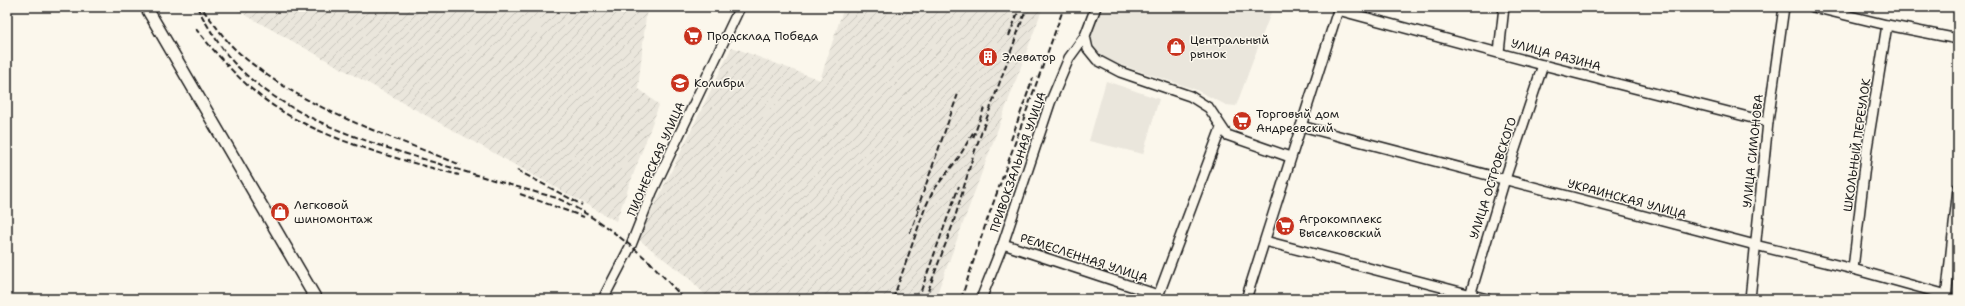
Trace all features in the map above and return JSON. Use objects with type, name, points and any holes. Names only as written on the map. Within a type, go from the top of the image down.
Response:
[{"type":"main road","points":[[146,7],[316,299]]},
{"type":"street","name":"ПИОНЕРСКАЯ УЛИЦА","points":[[603,299],[631,245],[652,192],[740,7]]},
{"type":"street","name":"ПРИВОКЗАЛЬНАЯ УЛИЦА","points":[[982,299],[1003,244],[1050,103],[1069,58],[1085,36],[1096,7]]},
{"type":"street","points":[[1499,52],[1504,7]]},
{"type":"street","name":"УЛИЦА СИМОНОВА","points":[[1750,299],[1768,122],[1784,7]]},
{"type":"street","points":[[1813,7],[1958,40]]},
{"type":"street","points":[[1246,299],[1290,157],[1339,8]]},
{"type":"street","name":"УЛИЦА РАЗИНА","points":[[1339,8],[1543,65],[1768,122]]},
{"type":"street","name":"ШКОЛЬНЫЙ ПЕРЕУЛОК","points":[[1853,269],[1867,148],[1887,25]]},
{"type":"street","points":[[1085,36],[1088,49],[1097,60],[1120,72],[1190,96],[1209,108],[1227,135],[1243,142],[1290,157]]},
{"type":"street","name":"УЛИЦА ОСТРОВСКОГО","points":[[1469,297],[1504,179],[1543,65]]},
{"type":"street","name":"УКРАИНСКАЯ УЛИЦА","points":[[1301,126],[1755,246],[1853,269],[1946,297]]},
{"type":"street","points":[[1157,297],[1221,128]]},
{"type":"street","points":[[1946,297],[1958,188]]},
{"type":"street","points":[[1265,241],[1469,297],[1487,299]]},
{"type":"street","name":"РЕМЕСЛЕННАЯ УЛИЦА","points":[[1003,244],[1157,297]]},
{"type":"shaded area","points":[[231,7],[647,7],[638,88],[659,105],[616,221]]},
{"type":"shaded area","points":[[844,7],[1043,7],[935,299],[709,299],[691,280],[638,239],[732,47],[820,80]]},
{"type":"shaded area","name":"Центральный рынок","points":[[1101,7],[1273,7],[1236,106],[1226,105],[1194,89],[1100,58],[1090,36]]},
{"type":"shaded area","points":[[1106,81],[1159,99],[1143,154],[1089,141]]},
{"type":"railway","points":[[197,7],[215,38],[238,67],[260,86],[284,103],[309,117],[363,140],[557,198],[608,228],[653,265]]},
{"type":"railway","points":[[1009,36],[1020,7]]},
{"type":"railway","points":[[925,299],[953,224],[973,156],[1027,7]]},
{"type":"railway","points":[[961,299],[985,226],[1064,7]]},
{"type":"railway","points":[[203,10],[236,50],[287,88],[314,103],[372,130],[461,165]]},
{"type":"railway","points":[[195,28],[234,72],[260,96],[281,111],[304,124],[381,154],[459,175]]},
{"type":"railway","points":[[1011,140],[1033,78]]},
{"type":"railway","points":[[917,210],[959,91]]},
{"type":"railway","points":[[973,138],[984,108]]},
{"type":"railway","points":[[893,299],[925,208],[933,191],[959,157],[974,131]]},
{"type":"railway","points":[[517,170],[582,205]]},
{"type":"railway","points":[[918,299],[959,186]]},
{"type":"railway","points":[[520,194],[584,217]]},
{"type":"railway","points":[[910,233],[920,207]]},
{"type":"railway","points":[[649,261],[684,299]]},
{"type":"place","name":"Продсклад Победа","points":[[693,36]]},
{"type":"place","name":"Центральный рынок","points":[[1176,47]]},
{"type":"place","name":"Элеватор","points":[[988,57]]},
{"type":"place","name":"Колибри","points":[[680,83]]},
{"type":"place","name":"Торговый дом Андреевский","points":[[1242,121]]},
{"type":"place","name":"Легковой шиномонтаж","points":[[280,212]]},
{"type":"place","name":"Агрокомплекс Выселковский","points":[[1285,226]]}]
